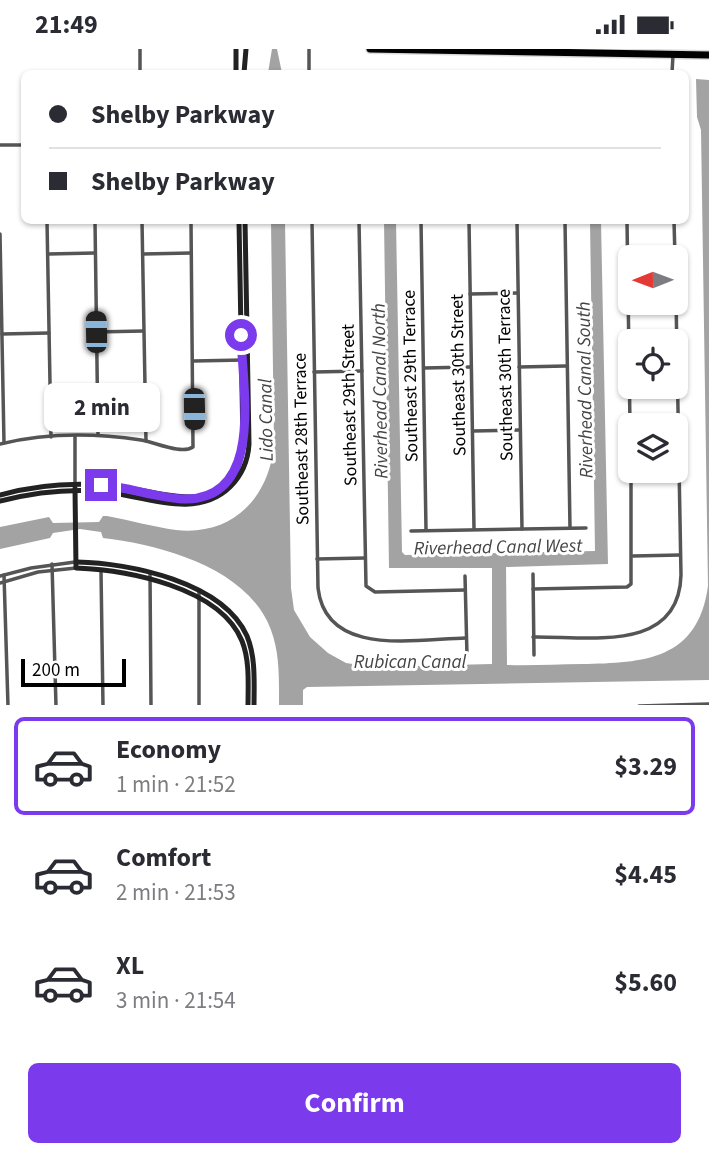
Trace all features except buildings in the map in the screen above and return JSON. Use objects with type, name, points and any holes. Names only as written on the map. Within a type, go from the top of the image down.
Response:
[{"type":"main road","points":[[370,49],[709,55]]},
{"type":"main road","points":[[673,55],[680,49]]},
{"type":"street","points":[[140,49],[140,70]]},
{"type":"street","points":[[236,49],[236,70]]},
{"type":"street","points":[[244,70],[246,49]]},
{"type":"street","points":[[309,49],[309,70]]},
{"type":"street","points":[[672,70],[673,55]]},
{"type":"street","points":[[0,145],[21,145]]},
{"type":"street","points":[[47,224],[51,437]]},
{"type":"street","points":[[94,224],[98,435]]},
{"type":"street","points":[[142,224],[146,441]]},
{"type":"street","points":[[0,234],[2,443],[98,435],[146,441],[185,450],[193,447],[191,224]]},
{"type":"street","points":[[239,224],[245,360]]},
{"type":"street","points":[[0,495],[75,487],[118,492],[183,505],[201,503],[222,494],[235,482],[246,463],[245,224]]},
{"type":"street","name":"Southeast 28th Terrace","points":[[312,224],[318,594],[325,612],[342,630],[359,638],[466,638]]},
{"type":"street","name":"Southeast 29th Street","points":[[359,224],[365,558],[368,589],[375,592],[466,590]]},
{"type":"street","name":"Southeast 29th Terrace","points":[[421,224],[426,530]]},
{"type":"street","name":"Southeast 30th Street","points":[[469,224],[474,530]]},
{"type":"street","name":"Southeast 30th Terrace","points":[[517,224],[522,529]]},
{"type":"street","points":[[565,224],[570,528]]},
{"type":"street","points":[[627,224],[629,329]]},
{"type":"street","points":[[674,224],[675,245]]},
{"type":"street","points":[[48,254],[95,253]]},
{"type":"street","points":[[143,254],[191,253]]},
{"type":"street","points":[[470,294],[518,293]]},
{"type":"street","points":[[96,332],[144,331]]},
{"type":"street","points":[[2,334],[49,333]]},
{"type":"street","points":[[193,361],[245,360]]},
{"type":"street","points":[[519,367],[567,366]]},
{"type":"street","points":[[424,368],[471,367]]},
{"type":"street","points":[[314,372],[362,371]]},
{"type":"street","points":[[533,637],[635,635],[663,620],[678,595],[680,555],[677,399]]},
{"type":"street","points":[[473,431],[520,431]]},
{"type":"street","points":[[75,436],[76,565]]},
{"type":"street","points":[[533,589],[626,587],[631,584],[631,483]]},
{"type":"street","points":[[0,501],[75,487]]},
{"type":"street","points":[[411,531],[586,528]]},
{"type":"street","points":[[633,556],[680,555]]},
{"type":"street","points":[[317,559],[365,558]]},
{"type":"street","points":[[52,564],[55,705]]},
{"type":"street","points":[[8,705],[2,575],[52,564],[101,566],[150,575],[198,595],[231,613],[246,634],[253,657],[254,705]]},
{"type":"street","points":[[3,582],[76,565]]},
{"type":"street","points":[[101,566],[103,705]]},
{"type":"street","points":[[533,574],[534,655]]},
{"type":"street","points":[[150,575],[151,705]]},
{"type":"street","points":[[465,576],[467,656]]},
{"type":"street","points":[[198,595],[200,705]]},
{"type":"street","points":[[198,595],[223,614],[241,639],[247,663],[248,705]]},
{"type":"street","points":[[639,705],[709,704]]},
{"type":"shaded area","points":[[272,49],[277,49],[281,70],[268,70]]},
{"type":"shaded area","points":[[696,79],[709,80],[709,680],[307,687],[303,690],[303,705],[279,705],[277,658],[271,630],[260,609],[243,590],[223,575],[176,554],[103,538],[101,532],[80,529],[53,533],[50,538],[0,549],[0,527],[49,517],[53,523],[99,522],[103,516],[107,516],[167,529],[196,530],[214,527],[244,510],[264,482],[274,446],[271,224],[285,224],[291,588],[294,610],[310,637],[328,653],[346,663],[373,667],[492,664],[492,568],[389,568],[384,224],[396,224],[402,552],[405,555],[595,551],[590,224],[601,224],[608,564],[506,567],[507,665],[626,662],[664,652],[680,643],[693,629],[702,611],[708,586],[701,130],[697,117]]},
{"type":"route","points":[[101,485],[133,488],[188,499],[212,493],[229,480],[237,468],[243,449],[241,335]]},
{"type":"water label","name":"Riverhead Canal South","points":[[584,390]]},
{"type":"water label","name":"Riverhead Canal North","points":[[379,391]]},
{"type":"water label","name":"Lido Canal","points":[[265,420]]},
{"type":"water label","name":"Riverhead Canal West","points":[[498,546]]},
{"type":"water label","name":"Rubican Canal","points":[[410,661]]}]
